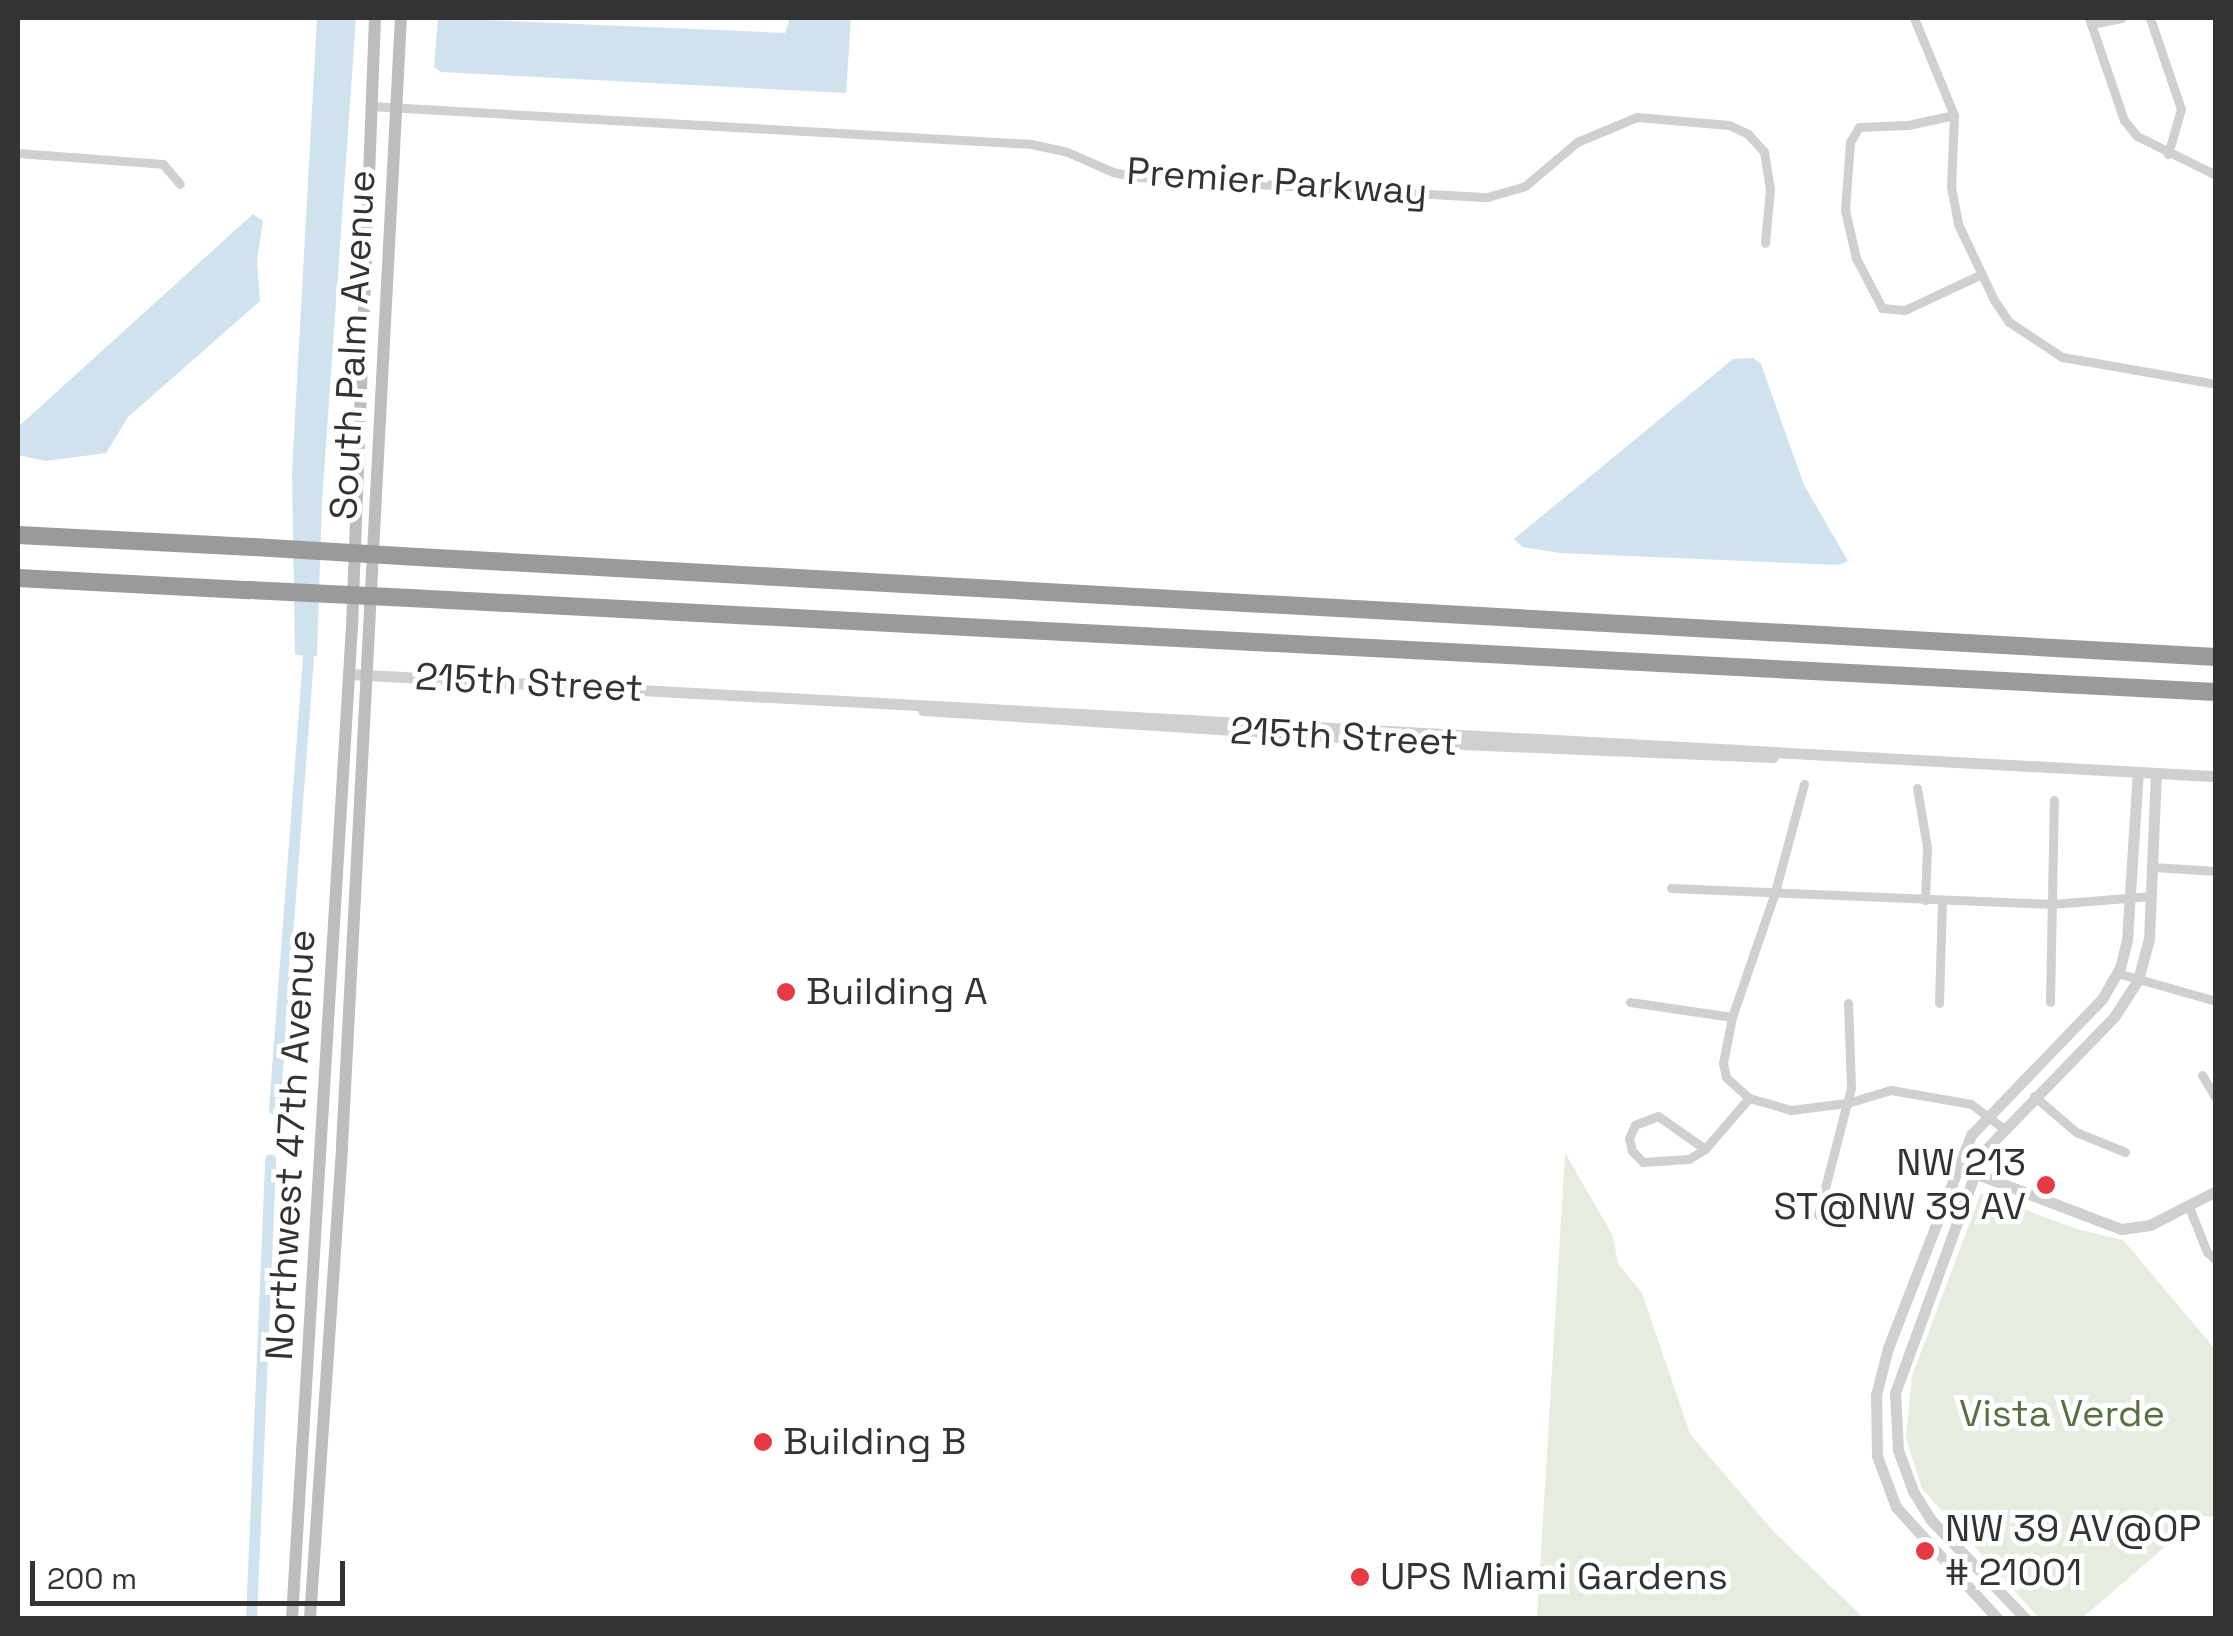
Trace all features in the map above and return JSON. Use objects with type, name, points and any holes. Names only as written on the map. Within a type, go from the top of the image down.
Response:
[{"type":"highway","points":[[18,534],[2216,657]]},
{"type":"highway","points":[[18,578],[2216,692]]},
{"type":"main road","name":"South Palm Avenue","points":[[348,674],[374,18]]},
{"type":"main road","name":"South Palm Avenue","points":[[366,675],[401,18]]},
{"type":"main road","name":"Northwest 47th Avenue","points":[[292,1618],[320,1204],[348,674]]},
{"type":"main road","name":"Northwest 47th Avenue","points":[[310,1618],[340,1177],[366,675]]},
{"type":"street","points":[[1914,18],[1954,115],[1953,208],[1982,274],[2009,322],[2038,344],[2074,360],[2216,384]]},
{"type":"street","points":[[2121,18],[2090,21],[2124,120],[2138,136],[2168,154],[2216,175]]},
{"type":"street","points":[[2150,18],[2182,108],[2168,154]]},
{"type":"street","name":"Premier Parkway","points":[[370,106],[1031,144],[1065,151],[1113,172],[1138,177],[1487,197],[1525,186],[1578,142],[1637,117],[1728,125],[1748,134],[1764,152],[1770,189],[1765,243]]},
{"type":"street","points":[[1954,115],[1908,125],[1859,127],[1854,133],[1845,210],[1850,234],[1882,308],[1895,312],[1982,274]]},
{"type":"street","points":[[18,153],[162,164],[180,184]]},
{"type":"street","name":"215th Street","points":[[348,674],[2216,776]]},
{"type":"street","points":[[1997,1618],[1896,1507],[1877,1456],[1876,1394],[1888,1348],[1956,1166],[1986,1115],[2102,998],[2124,958],[2138,772]]},
{"type":"street","points":[[2024,1618],[1931,1520],[1903,1471],[1894,1423],[1896,1393],[1974,1176],[2002,1127],[2114,1016],[2138,980],[2149,939],[2156,773]]},
{"type":"street","points":[[1804,784],[1775,892],[1732,1017],[1722,1063],[1726,1077],[1749,1098],[1791,1110],[1847,1104],[1892,1090],[1971,1104],[2002,1127]]},
{"type":"street","points":[[1917,788],[1927,847],[1925,900]]},
{"type":"street","points":[[2050,1002],[2054,800]]},
{"type":"street","points":[[2153,867],[2216,871]]},
{"type":"street","points":[[1670,888],[2052,904],[2152,896]]},
{"type":"street","points":[[1940,1003],[1942,902]]},
{"type":"street","points":[[2117,973],[2216,1001]]},
{"type":"street","points":[[1630,1002],[1732,1017]]},
{"type":"street","points":[[1818,1215],[1852,1088],[1848,1002]]},
{"type":"street","points":[[2202,1075],[2216,1098]]},
{"type":"street","points":[[2034,1096],[2076,1132],[2125,1152]]},
{"type":"street","points":[[1704,1149],[1668,1119],[1658,1116],[1635,1125],[1629,1138],[1632,1151],[1644,1162],[1689,1159],[1704,1149],[1749,1098]]},
{"type":"street","points":[[1956,1166],[1974,1176],[2121,1228],[2150,1226],[2216,1191]]},
{"type":"street","points":[[2189,1207],[2207,1252],[2216,1260]]},
{"type":"green space","points":[[1565,1153],[1613,1236],[1618,1264],[1642,1293],[1690,1434],[1773,1531],[1864,1618],[1537,1618]]},
{"type":"green space","name":"Vista Verde","points":[[1981,1193],[2077,1229],[2123,1240],[2215,1349],[2215,1517],[2201,1516],[2082,1618],[2039,1618],[1922,1489],[1906,1438],[1912,1376]]},
{"type":"water","points":[[317,18],[356,18],[322,502],[317,656],[295,655],[292,472]]},
{"type":"water","points":[[438,18],[785,33],[790,18],[851,18],[846,93],[441,72],[434,67]]},
{"type":"water","points":[[253,214],[263,221],[257,260],[260,301],[128,417],[106,453],[46,461],[18,455],[18,427]]},
{"type":"water","points":[[1753,358],[1761,364],[1804,485],[1848,561],[1839,565],[1560,553],[1522,547],[1514,539],[1733,359]]},
{"type":"waterway","points":[[274,1109],[309,645]]},
{"type":"waterway","points":[[251,1618],[270,1159]]},
{"type":"place","name":"Building A","points":[[786,992]]},
{"type":"place","name":"NW 213 ST@NW 39 AV","points":[[2046,1185]]},
{"type":"place","name":"Building B","points":[[763,1442]]},
{"type":"place","name":"NW 39 AV@OP # 21001","points":[[1925,1551]]},
{"type":"place","name":"UPS Miami Gardens","points":[[1360,1577]]}]
